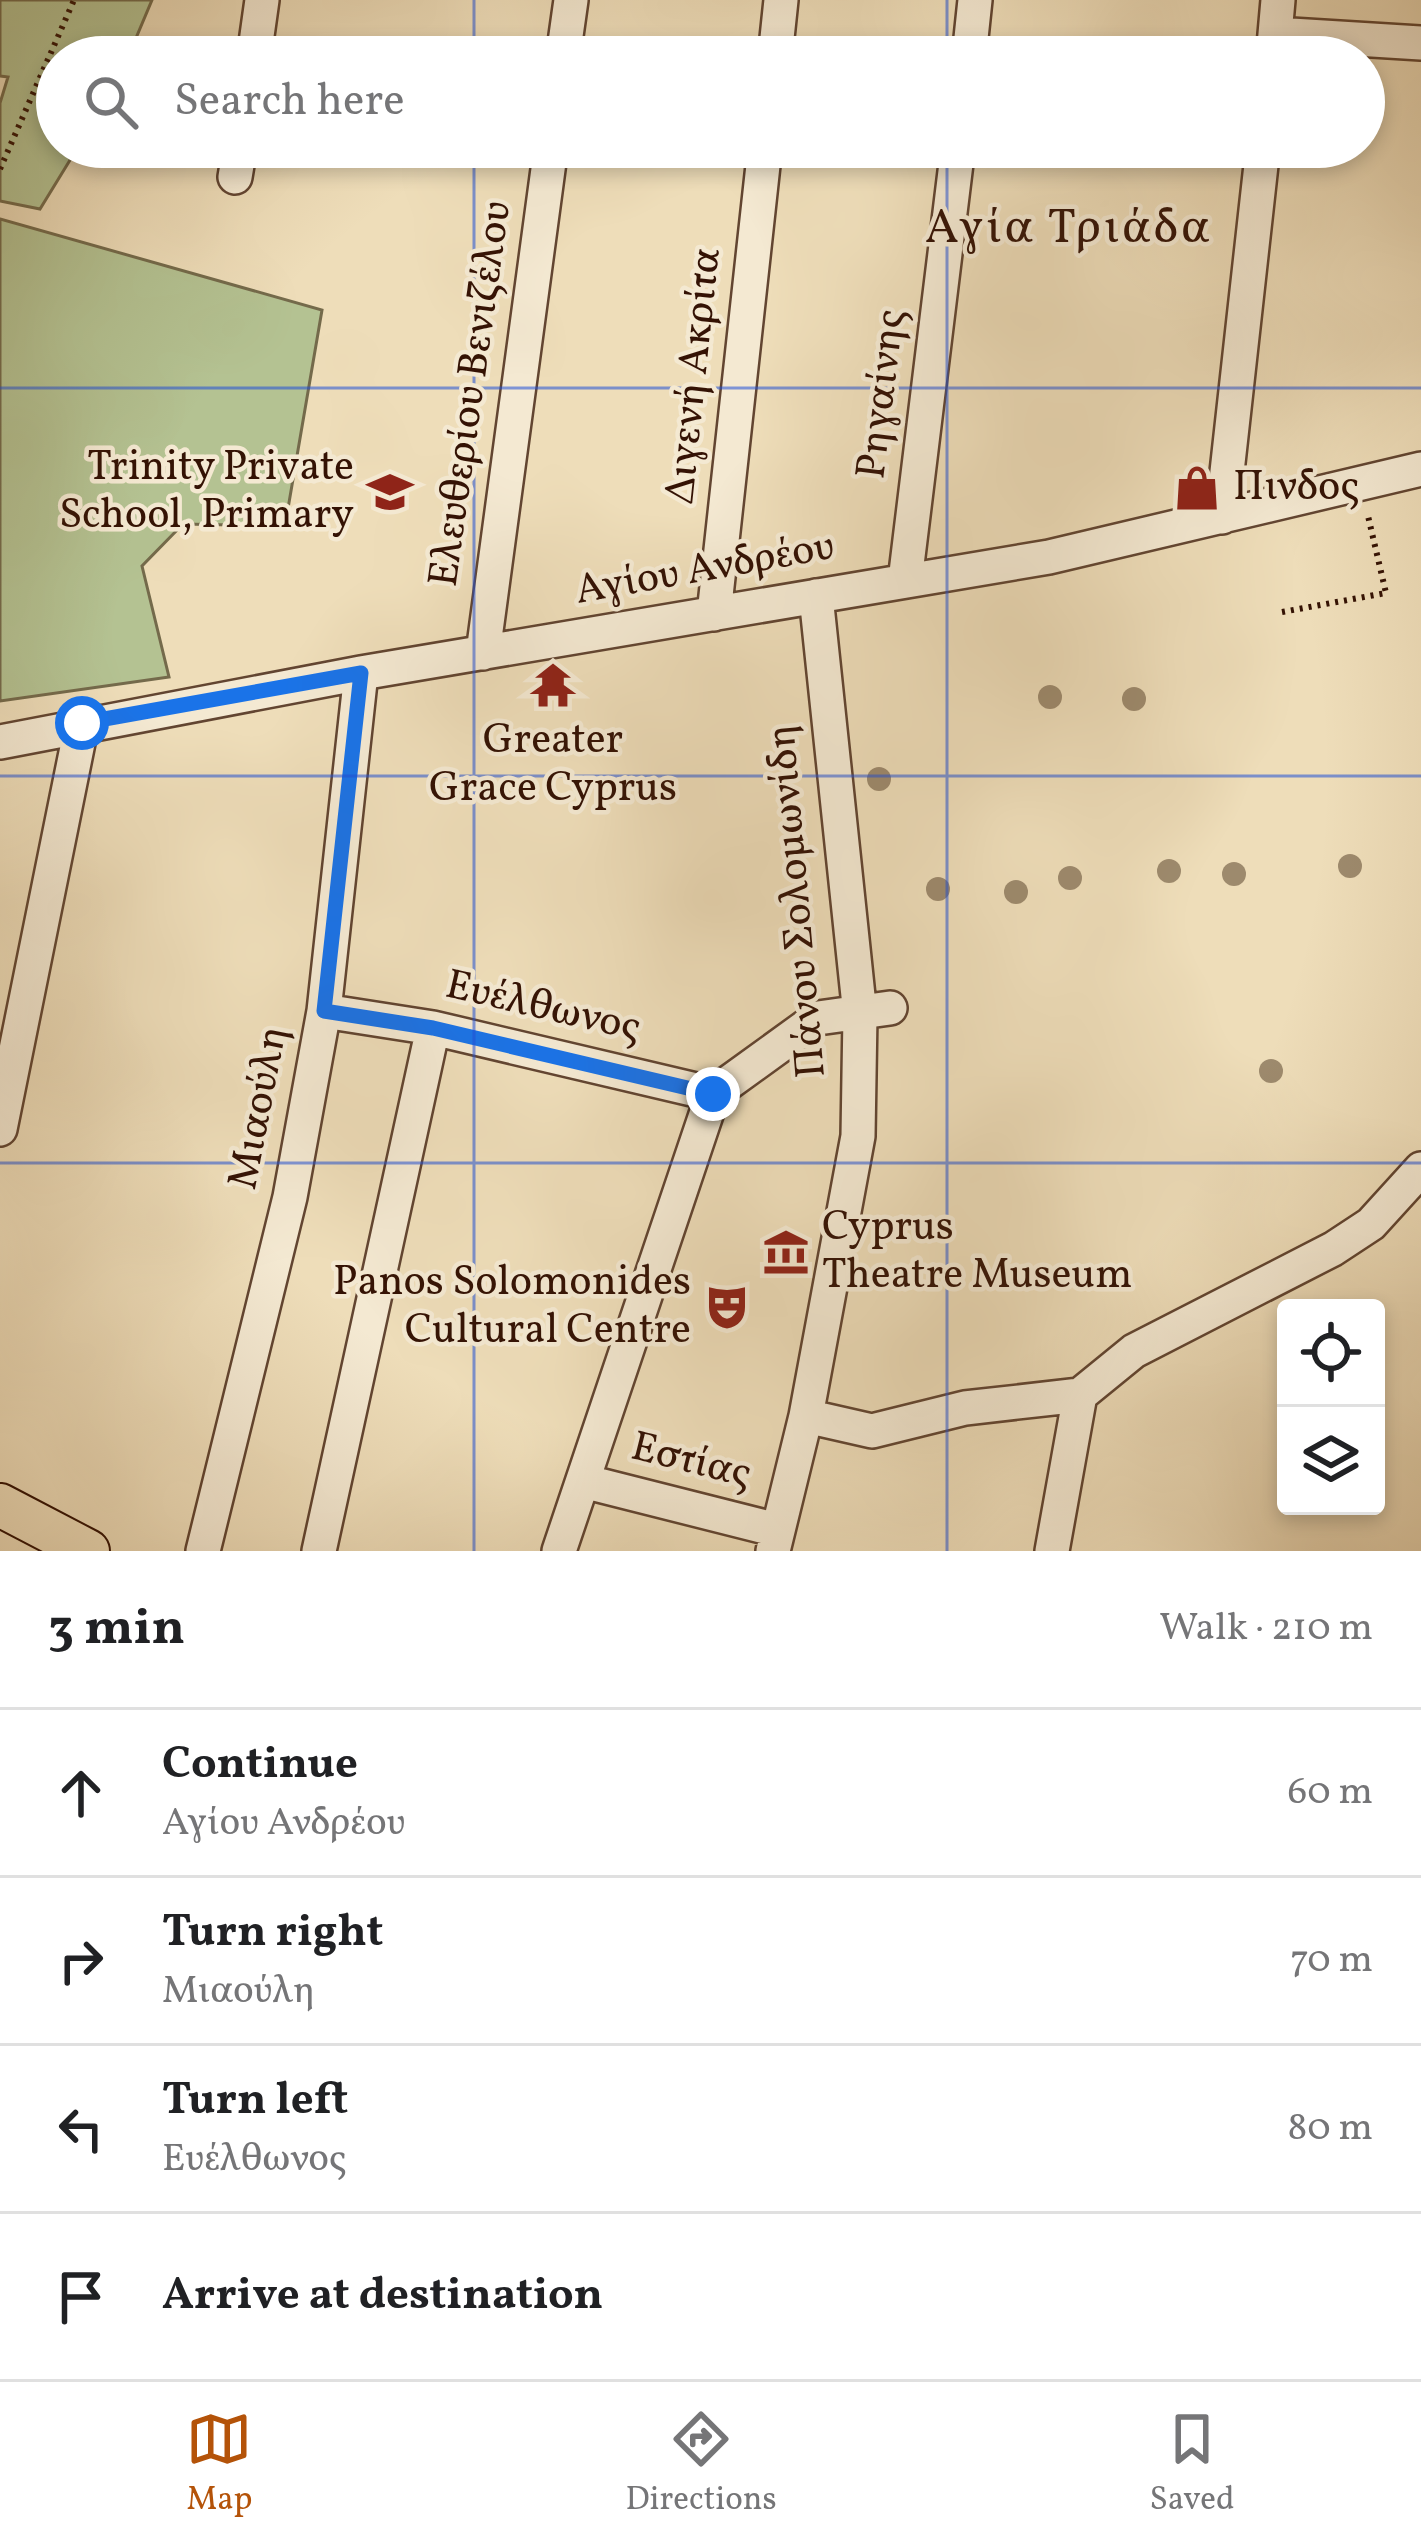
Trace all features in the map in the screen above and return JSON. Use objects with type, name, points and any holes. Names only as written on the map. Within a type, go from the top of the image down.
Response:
[{"type":"main road","points":[[0,1504],[88,1551]]},
{"type":"street","points":[[257,36],[262,0]]},
{"type":"street","points":[[566,36],[571,0]]},
{"type":"street","points":[[777,36],[781,0]]},
{"type":"street","points":[[971,36],[975,0]]},
{"type":"street","points":[[1275,30],[1342,36]]},
{"type":"street","points":[[1385,40],[1421,43]]},
{"type":"street","name":"Ελευθερίου Βενιζέλου","points":[[483,653],[548,168]]},
{"type":"street","name":"Διγενή Ακρίτα","points":[[714,614],[763,168]]},
{"type":"street","name":"Ρηγαίνης","points":[[905,581],[955,168]]},
{"type":"street","points":[[1222,517],[1261,168]]},
{"type":"street","name":"Αγίου Ανδρέου","points":[[0,742],[361,673],[1049,557],[1421,470]]},
{"type":"street","name":"Πάνου Σολομωνίδη","points":[[775,1540],[806,1416],[858,1136],[875,1011],[816,596]]},
{"type":"street","name":"Μιαούλη","points":[[203,1551],[290,1197],[324,1011],[361,673]]},
{"type":"street","points":[[0,1129],[82,723]]},
{"type":"street","name":"Ευέλθωνος","points":[[324,1011],[433,1028],[713,1094]]},
{"type":"street","points":[[559,1551],[713,1094],[818,1018],[875,1011]]},
{"type":"street","points":[[319,1551],[433,1028]]},
{"type":"street","points":[[806,1416],[872,1431],[965,1408],[1080,1395],[1133,1351],[1371,1224],[1421,1169]]},
{"type":"street","points":[[1052,1551],[1080,1395]]},
{"type":"street","name":"Εστίας","points":[[583,1481],[775,1540]]},
{"type":"path","points":[[58,36],[74,0]]},
{"type":"path","points":[[0,169],[36,87]]},
{"type":"path","points":[[1282,612],[1386,592],[1360,483]]},
{"type":"green space","points":[[0,0],[152,0],[137,36],[36,36],[36,168],[65,168],[40,209],[0,201],[0,103],[8,77],[0,76]]},
{"type":"green space","points":[[0,219],[322,310],[285,526],[183,524],[142,566],[169,677],[0,701]]},
{"type":"place","name":"Πινδος","points":[[1197,488]]},
{"type":"place","name":"Trinity Private School, Primary","points":[[390,492]]},
{"type":"place","name":"Greater Grace Cyprus","points":[[553,685]]},
{"type":"place","name":"Cyprus Theatre Museum","points":[[786,1252]]},
{"type":"place","name":"Panos Solomonides Cultural Centre","points":[[727,1307]]},
{"type":"district","name":"Αγία Τριάδα","points":[[1069,229]]},
{"type":"route","points":[[82,723],[361,673],[324,1011],[433,1028],[713,1094]]}]
